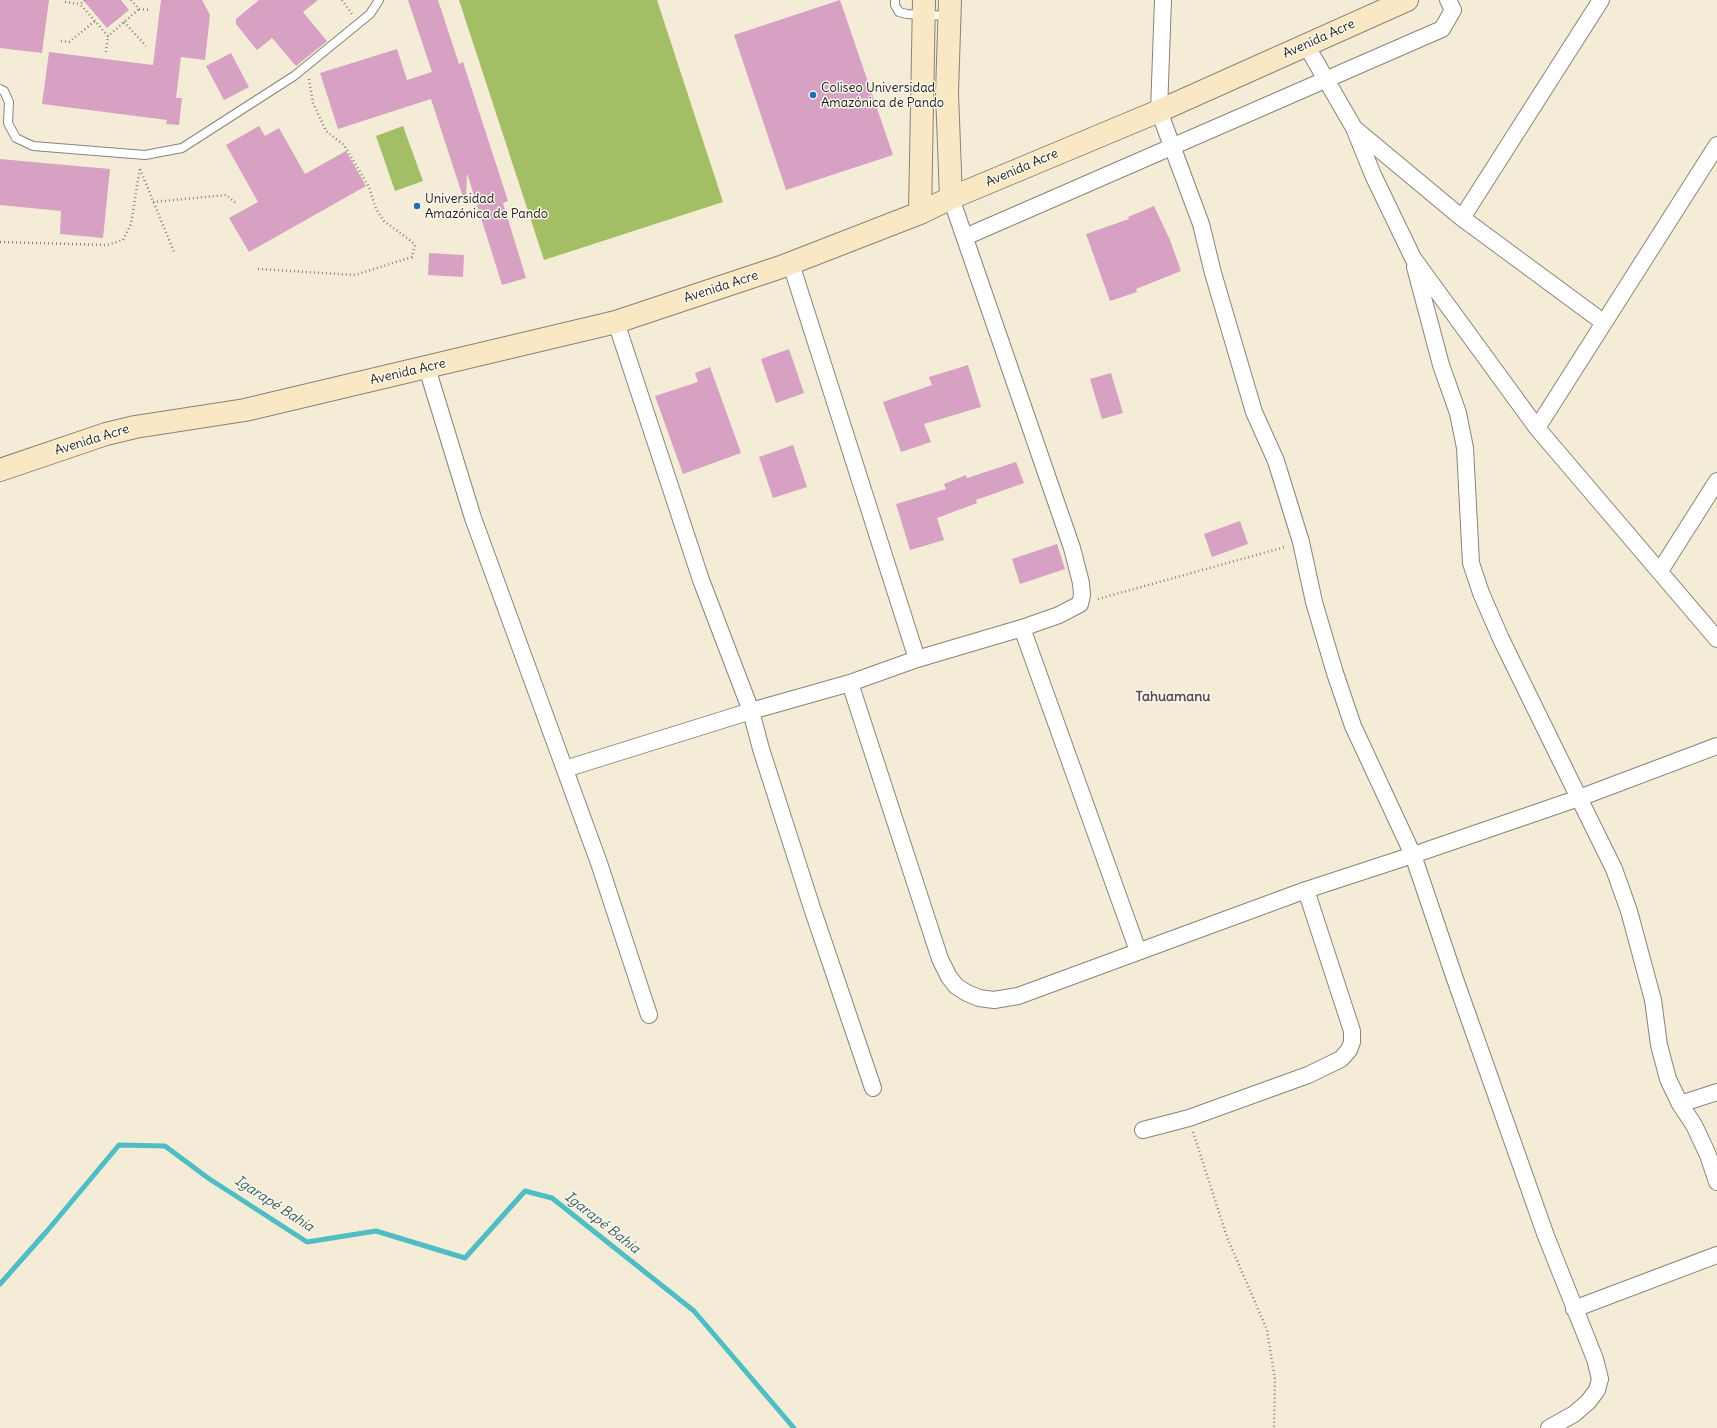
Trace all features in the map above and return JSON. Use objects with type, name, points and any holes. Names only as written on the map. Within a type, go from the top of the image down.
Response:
[{"type":"main road","name":"Avenida Acre","points":[[0,470],[106,434],[135,427],[245,410],[616,322],[791,264],[920,213],[951,198],[1159,111],[1408,0]]},
{"type":"main road","points":[[920,213],[924,7]]},
{"type":"main road","points":[[950,8],[947,93],[951,198]]},
{"type":"street","points":[[1163,0],[1159,111],[1201,224],[1213,273],[1254,412],[1276,461],[1301,542],[1314,602],[1353,726],[1413,856],[1501,1109],[1574,1309],[1587,1338],[1600,1379],[1597,1390],[1588,1402],[1574,1414],[1550,1428]]},
{"type":"street","points":[[965,237],[1442,30],[1453,10],[1448,0]]},
{"type":"street","points":[[1462,218],[1601,0]]},
{"type":"street","points":[[1306,45],[1354,128],[1373,175],[1413,258],[1537,428],[1717,639]]},
{"type":"street","points":[[1354,128],[1462,218],[1603,322]]},
{"type":"street","points":[[1537,428],[1717,145]]},
{"type":"street","points":[[565,769],[751,711],[850,683],[917,659],[1022,628],[1059,615],[1080,604],[1082,595],[1081,583],[1072,548],[951,198]]},
{"type":"street","points":[[1413,258],[1442,365],[1458,413],[1465,448],[1471,563],[1481,593],[1501,639],[1614,869],[1629,911],[1652,1000],[1659,1045],[1668,1079],[1680,1104],[1694,1125],[1708,1155],[1717,1182]]},
{"type":"street","points":[[791,264],[917,659]]},
{"type":"street","points":[[616,322],[701,580],[751,711],[761,749],[812,908],[873,1088]]},
{"type":"street","points":[[427,368],[473,518],[599,863],[649,1015]]},
{"type":"street","points":[[1660,571],[1717,480]]},
{"type":"street","points":[[1022,628],[1138,951]]},
{"type":"street","points":[[850,683],[940,959],[948,977],[956,986],[967,993],[979,998],[994,1000],[1018,996],[1306,890],[1413,856],[1579,798],[1717,746]]},
{"type":"street","points":[[1144,1130],[1189,1118],[1308,1075],[1342,1059],[1349,1050],[1352,1042],[1352,1031],[1306,890]]},
{"type":"street","points":[[1680,1104],[1717,1092]]},
{"type":"street","points":[[1574,1309],[1717,1255]]},
{"type":"lane","points":[[0,89],[4,92],[9,102],[8,123],[16,138],[33,146],[145,155],[182,148],[294,76],[370,14],[379,0]]},
{"type":"lane","points":[[895,0],[895,5],[899,12],[907,14],[924,7],[950,8]]},
{"type":"path","points":[[80,4],[85,0]]},
{"type":"path","points":[[132,0],[139,9]]},
{"type":"path","points":[[342,0],[359,23]]},
{"type":"path","points":[[65,2],[80,4],[108,36]]},
{"type":"path","points":[[106,52],[108,36],[139,9],[150,10]]},
{"type":"path","points":[[61,41],[69,42],[95,21]]},
{"type":"path","points":[[124,22],[146,46]]},
{"type":"path","points":[[258,269],[355,275],[412,257],[415,246],[411,241],[384,221],[376,209],[369,188],[344,145],[326,131],[313,103],[307,65]]},
{"type":"path","points":[[0,242],[107,245],[124,240],[131,224],[140,169],[145,155]]},
{"type":"path","points":[[140,169],[174,252]]},
{"type":"path","points":[[153,202],[226,195],[236,203]]},
{"type":"path","points":[[1080,604],[1301,542]]},
{"type":"path","points":[[1189,1118],[1227,1237],[1267,1330],[1275,1380],[1274,1428]]},
{"type":"green space","points":[[459,0],[657,0],[723,202],[544,260]]},
{"type":"green space","points":[[403,126],[423,181],[395,191],[376,136]]},
{"type":"building","points":[[0,0],[49,0],[42,53],[0,48]]},
{"type":"building","points":[[83,0],[121,0],[129,10],[107,28]]},
{"type":"building","points":[[161,0],[202,0],[210,15],[205,60],[181,57],[176,98],[182,98],[179,125],[166,124],[167,120],[42,104],[49,52],[153,65]]},
{"type":"building","points":[[259,0],[318,0],[303,12],[327,41],[296,66],[272,38],[257,50],[236,24],[236,19]]},
{"type":"building","points":[[408,0],[438,0],[459,64],[463,62],[508,201],[503,203],[526,278],[502,285],[467,173],[466,199],[464,200],[431,99],[338,129],[320,73],[397,49],[407,80],[432,72]]},
{"type":"building","name":"Coliseo Universidad Amazónica de Pando","points":[[840,0],[893,155],[786,190],[734,35]]},
{"type":"building","points":[[231,53],[249,87],[224,100],[206,66]]},
{"type":"building","points":[[259,126],[265,136],[279,128],[305,174],[346,151],[366,186],[249,252],[229,218],[258,202],[226,145]]},
{"type":"building","points":[[0,159],[110,169],[103,238],[60,234],[61,211],[0,205]]},
{"type":"building","points":[[1154,206],[1170,240],[1181,271],[1136,289],[1137,292],[1110,301],[1086,234],[1129,219],[1128,217]]},
{"type":"building","points":[[429,253],[464,255],[463,277],[428,275]]},
{"type":"building","points":[[789,349],[804,393],[776,403],[761,359]]},
{"type":"building","points":[[968,365],[981,407],[924,424],[931,442],[901,452],[883,402],[932,385],[929,377]]},
{"type":"building","points":[[710,367],[741,453],[683,474],[655,396],[698,382],[695,373]]},
{"type":"building","points":[[1111,373],[1123,413],[1102,419],[1090,379]]},
{"type":"building","points":[[793,445],[807,487],[773,498],[759,457]]},
{"type":"building","points":[[1016,462],[1024,483],[976,500],[977,503],[937,518],[944,540],[910,550],[896,504],[946,489],[944,484],[966,475],[967,478]]},
{"type":"building","points":[[1240,521],[1248,544],[1212,557],[1204,534]]},
{"type":"building","points":[[1057,544],[1065,569],[1020,584],[1012,559]]},
{"type":"waterway","name":"Igarapé Bahia","points":[[0,1284],[47,1231],[119,1145],[165,1146],[208,1178],[307,1242],[376,1231],[465,1258],[525,1191],[552,1198],[694,1311],[794,1428]]},
{"type":"place","name":"Coliseo Universidad Amazónica de Pando","points":[[813,95]]},
{"type":"place","name":"Universidad Amazónica de Pando","points":[[417,206]]},
{"type":"district","name":"Tahuamanu","points":[[1173,697]]}]
